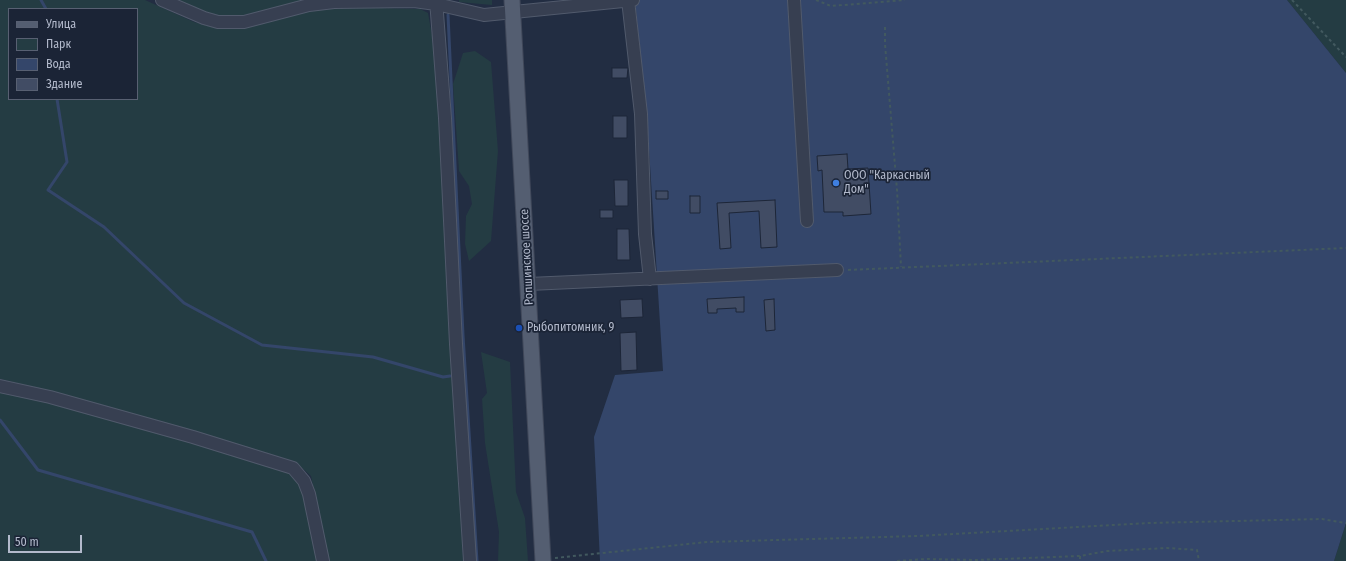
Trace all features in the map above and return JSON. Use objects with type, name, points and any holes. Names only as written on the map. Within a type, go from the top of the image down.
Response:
[{"type":"main road","name":"Ропшинское шоссе","points":[[512,6],[529,284],[543,560]]},
{"type":"street","points":[[162,0],[204,18],[218,22],[244,22],[309,5],[334,2],[436,2],[484,15],[512,6],[633,0]]},
{"type":"street","points":[[628,0],[642,114],[645,234],[650,279]]},
{"type":"street","points":[[794,0],[807,221]]},
{"type":"street","points":[[436,2],[445,118],[456,344],[470,561]]},
{"type":"street","points":[[529,284],[838,270]]},
{"type":"street","points":[[0,386],[50,397],[293,468],[304,481],[322,561]]},
{"type":"path","points":[[816,0],[831,6],[905,0]]},
{"type":"path","points":[[1292,0],[1346,57]]},
{"type":"path","points":[[886,27],[885,44],[897,190],[901,267]]},
{"type":"path","points":[[838,270],[1346,248]]},
{"type":"path","points":[[543,560],[707,542],[918,536],[1149,522],[1322,519],[1346,523]]},
{"type":"path","points":[[897,561],[926,559],[960,560],[1080,556],[1107,552],[1167,548],[1197,550],[1199,561]]},
{"type":"path","points":[[1080,556],[1080,561]]},
{"type":"green space","points":[[0,0],[145,0],[194,22],[217,28],[251,26],[310,10],[339,7],[420,9],[428,13],[432,35],[440,130],[463,561],[330,561],[328,560],[311,476],[294,461],[59,393],[0,379]]},
{"type":"green space","points":[[176,0],[306,0],[267,11],[232,17],[212,16]]},
{"type":"green space","points":[[459,0],[492,0],[492,5],[459,2]]},
{"type":"green space","points":[[1287,0],[1346,0],[1346,73]]},
{"type":"green space","points":[[475,51],[491,62],[498,151],[491,241],[469,261],[465,244],[466,216],[472,204],[469,186],[459,171],[453,84],[463,53]]},
{"type":"green space","points":[[481,352],[510,362],[516,492],[525,518],[528,561],[498,561],[499,532],[485,443],[482,399],[487,393]]},
{"type":"green space","points":[[0,391],[33,397],[291,472],[301,484],[317,561],[0,561]]},
{"type":"green space","points":[[1346,523],[1346,561],[1334,561]]},
{"type":"water","points":[[635,0],[1287,0],[1346,73],[1346,523],[1334,561],[600,561],[594,437],[615,375],[663,371],[648,133]]},
{"type":"building","points":[[612,68],[628,68],[627,78],[612,78]]},
{"type":"building","points":[[613,116],[627,116],[627,138],[613,138]]},
{"type":"building","points":[[847,154],[848,169],[868,168],[871,214],[843,216],[843,212],[824,212],[822,170],[818,171],[817,156]]},
{"type":"building","points":[[614,180],[628,180],[628,206],[615,206]]},
{"type":"building","points":[[656,191],[668,191],[668,199],[656,199]]},
{"type":"building","points":[[690,196],[700,196],[700,213],[690,213]]},
{"type":"building","points":[[775,200],[777,247],[761,248],[759,211],[729,213],[731,248],[720,249],[717,203]]},
{"type":"building","points":[[600,210],[613,210],[613,218],[600,218]]},
{"type":"building","points":[[617,229],[629,229],[630,260],[617,260]]},
{"type":"building","points":[[744,297],[744,312],[736,312],[736,308],[717,309],[717,313],[708,313],[707,299]]},
{"type":"building","points":[[642,299],[643,317],[621,318],[620,300]]},
{"type":"building","points":[[774,299],[775,330],[766,331],[764,300]]},
{"type":"building","points":[[636,332],[637,370],[621,371],[620,333]]},
{"type":"waterway","points":[[41,0],[45,8]]},
{"type":"waterway","points":[[448,15],[463,335],[477,561]]},
{"type":"waterway","points":[[57,100],[67,162],[48,190],[104,227],[184,303],[262,345],[373,357],[443,377],[450,376]]},
{"type":"waterway","points":[[0,420],[38,470],[252,532],[266,561]]},
{"type":"place","name":"ООО \"Каркасный Дом\"","points":[[836,183]]},
{"type":"place","name":"Рыбопитомник, 9","points":[[519,328]]}]
